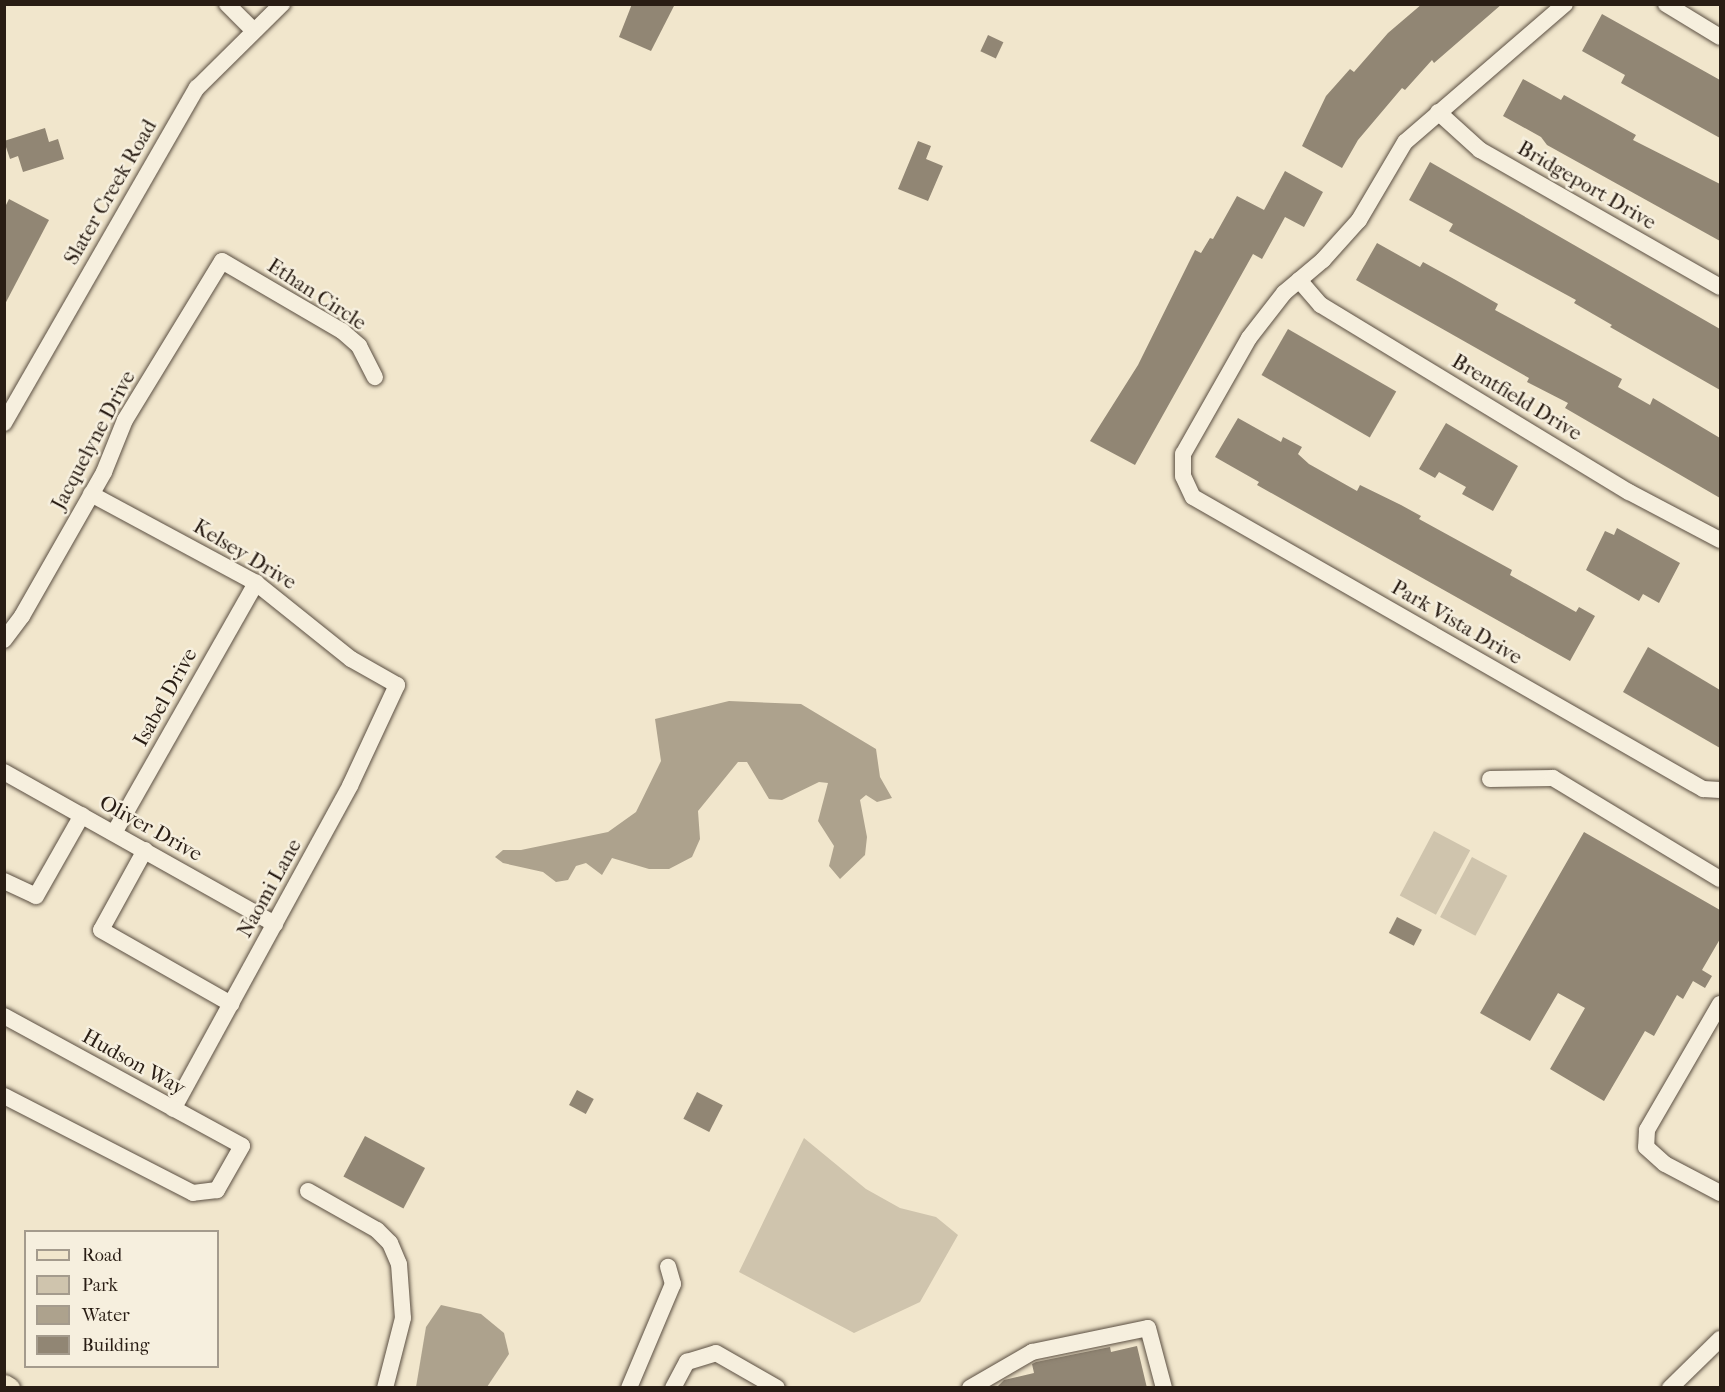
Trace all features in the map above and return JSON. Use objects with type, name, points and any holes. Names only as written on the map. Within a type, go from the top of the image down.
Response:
[{"type":"main road","points":[[4,1385],[9,1388]]},
{"type":"street","points":[[226,4],[254,31]]},
{"type":"street","name":"Slater Creek Road","points":[[4,423],[197,88],[282,4]]},
{"type":"street","points":[[1299,280],[1359,220],[1405,142],[1565,4]]},
{"type":"street","points":[[1666,4],[1720,37]]},
{"type":"street","name":"Bridgeport Drive","points":[[1438,112],[1480,150],[1720,286]]},
{"type":"street","name":"Ethan Circle","points":[[222,261],[342,331],[359,346],[375,377]]},
{"type":"street","name":"Jacquelyne Drive","points":[[4,640],[91,494],[125,420],[222,261]]},
{"type":"street","name":"Park Vista Drive","points":[[1299,280],[1249,338],[1183,454],[1183,476],[1193,497],[1703,789],[1720,790]]},
{"type":"street","name":"Brentfield Drive","points":[[1299,280],[1332,311],[1629,492],[1720,540]]},
{"type":"street","name":"Kelsey Drive","points":[[91,494],[256,584],[351,659],[397,685]]},
{"type":"street","name":"Isabel Drive","points":[[114,833],[256,584]]},
{"type":"street","name":"Naomi Lane","points":[[173,1109],[350,786],[397,685]]},
{"type":"street","name":"Oliver Drive","points":[[4,772],[275,924]]},
{"type":"street","points":[[1490,779],[1553,778],[1720,879]]},
{"type":"street","points":[[4,881],[36,896],[82,815]]},
{"type":"street","points":[[144,850],[101,930],[231,1004]]},
{"type":"street","points":[[1720,1004],[1647,1130],[1646,1147],[1665,1164],[1720,1193]]},
{"type":"street","name":"Hudson Way","points":[[4,1096],[193,1192],[217,1190],[242,1146],[7,1024]]},
{"type":"street","points":[[308,1191],[377,1230],[390,1244],[399,1264],[403,1318],[385,1388]]},
{"type":"street","points":[[628,1388],[673,1284],[668,1267]]},
{"type":"street","points":[[970,1388],[1032,1352],[1148,1328],[1164,1388]]},
{"type":"street","points":[[1670,1388],[1720,1338]]},
{"type":"street","points":[[673,1388],[687,1362],[716,1353],[777,1388]]},
{"type":"green space","points":[[1434,831],[1470,850],[1436,915],[1400,895]]},
{"type":"green space","points":[[1472,857],[1507,876],[1475,936],[1440,917]]},
{"type":"green space","points":[[804,1138],[866,1189],[900,1208],[936,1217],[958,1235],[920,1302],[854,1333],[739,1272]]},
{"type":"water","points":[[729,701],[801,704],[876,749],[880,777],[892,798],[877,802],[866,795],[860,800],[867,837],[865,855],[840,879],[829,866],[834,846],[818,821],[828,783],[819,782],[782,800],[769,799],[747,762],[738,762],[698,811],[700,839],[692,857],[669,869],[649,869],[612,858],[602,875],[586,863],[576,866],[568,880],[556,882],[543,872],[503,863],[495,857],[503,850],[521,850],[608,832],[636,812],[661,761],[655,719]]},
{"type":"water","points":[[441,1305],[481,1314],[504,1333],[509,1354],[487,1387],[416,1387],[426,1327]]},
{"type":"building","points":[[632,4],[675,4],[651,51],[619,37]]},
{"type":"building","points":[[1422,4],[1502,4],[1434,63],[1432,60],[1405,90],[1402,88],[1358,140],[1342,168],[1302,146],[1326,96],[1350,69],[1354,72],[1388,33]]},
{"type":"building","points":[[1602,14],[1720,80],[1720,138],[1621,83],[1625,75],[1582,51]]},
{"type":"building","points":[[988,35],[1003,42],[996,58],[980,51]]},
{"type":"building","points":[[1523,79],[1561,100],[1564,95],[1636,135],[1633,140],[1720,184],[1720,241],[1547,145],[1541,137],[1503,116]]},
{"type":"building","points":[[45,128],[49,142],[58,139],[64,159],[23,172],[18,156],[10,159],[4,141]]},
{"type":"building","points":[[918,141],[931,146],[926,159],[943,166],[928,201],[898,189]]},
{"type":"building","points":[[1430,162],[1720,329],[1720,390],[1610,327],[1612,325],[1574,303],[1576,300],[1449,231],[1453,224],[1409,200]]},
{"type":"building","points":[[1285,171],[1323,192],[1304,227],[1285,217],[1262,259],[1253,254],[1135,465],[1090,441],[1138,365],[1195,250],[1201,253],[1210,238],[1213,239],[1237,196],[1264,210]]},
{"type":"building","points":[[9,199],[49,220],[4,306],[4,209]]},
{"type":"building","points":[[1377,243],[1420,267],[1423,262],[1498,304],[1495,310],[1622,379],[1618,387],[1650,405],[1653,398],[1720,438],[1720,498],[1565,408],[1568,403],[1527,382],[1529,378],[1356,280]]},
{"type":"building","points":[[1288,329],[1396,392],[1370,437],[1262,375]]},
{"type":"building","points":[[1238,418],[1281,442],[1283,437],[1302,447],[1298,454],[1309,464],[1357,491],[1360,485],[1401,505],[1421,516],[1419,519],[1512,570],[1510,575],[1576,612],[1579,607],[1595,616],[1570,661],[1257,485],[1259,482],[1215,457]]},
{"type":"building","points":[[1446,423],[1518,466],[1493,511],[1462,494],[1466,487],[1439,472],[1435,478],[1419,469]]},
{"type":"building","points":[[1617,528],[1680,563],[1659,603],[1643,594],[1639,601],[1586,570],[1605,531],[1614,535]]},
{"type":"building","points":[[1648,647],[1720,690],[1720,748],[1623,692]]},
{"type":"building","points":[[1584,832],[1720,910],[1720,939],[1702,970],[1712,976],[1705,988],[1693,981],[1683,999],[1677,995],[1654,1036],[1645,1031],[1604,1101],[1550,1069],[1585,1008],[1558,993],[1530,1041],[1480,1013]]},
{"type":"building","points":[[1397,917],[1422,930],[1414,946],[1389,933]]},
{"type":"building","points":[[577,1090],[594,1099],[586,1114],[569,1105]]},
{"type":"building","points":[[697,1092],[723,1105],[709,1132],[683,1119]]},
{"type":"building","points":[[365,1136],[425,1168],[403,1209],[343,1177]]},
{"type":"building","points":[[1137,1346],[1147,1388],[996,1388],[1004,1380],[1034,1373],[1032,1364],[1036,1362],[1110,1347],[1111,1352]]}]
